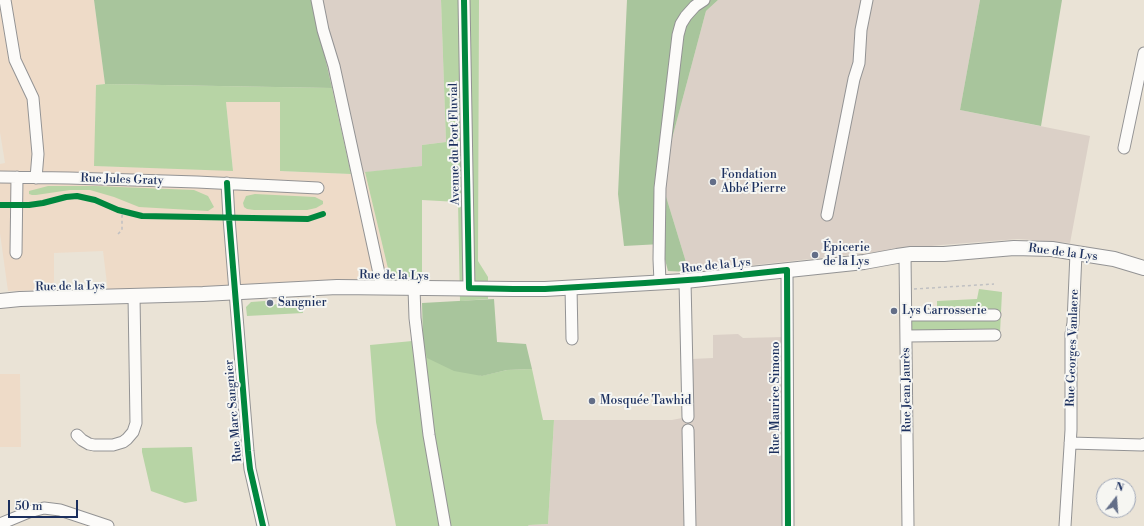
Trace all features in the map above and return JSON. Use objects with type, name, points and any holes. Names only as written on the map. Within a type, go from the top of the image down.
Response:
[{"type":"main road","name":"Rue de la Lys","points":[[0,301],[20,298],[235,293],[337,287],[523,289],[572,287],[685,280],[864,262],[905,255],[944,254],[1014,248],[1052,249],[1114,259],[1144,268]]},
{"type":"street","points":[[5,0],[15,60],[33,98],[38,154],[36,178]]},
{"type":"street","points":[[317,0],[323,30],[334,66],[382,287]]},
{"type":"street","name":"Avenue du Port Fluvial","points":[[464,0],[469,288]]},
{"type":"street","points":[[660,282],[660,184],[678,34],[681,24],[686,16],[695,6],[704,0]]},
{"type":"street","points":[[827,215],[854,79],[859,63],[861,30],[867,0]]},
{"type":"street","points":[[1124,148],[1144,52]]},
{"type":"street","name":"Rue Jules Graty","points":[[0,177],[227,183],[318,188]]},
{"type":"street","points":[[16,253],[17,177]]},
{"type":"street","points":[[227,183],[235,293]]},
{"type":"street","name":"Rue Georges Vanlaere","points":[[1065,526],[1072,398],[1071,334],[1073,323],[1076,253]]},
{"type":"street","name":"Rue Jean Jaurès","points":[[905,255],[908,526]]},
{"type":"street","name":"Rue Maurice Simono","points":[[787,270],[788,526]]},
{"type":"street","points":[[685,280],[688,417]]},
{"type":"street","points":[[572,287],[572,340]]},
{"type":"street","points":[[414,288],[414,318],[429,435],[445,526]]},
{"type":"street","name":"Rue Marc Sangnier","points":[[235,293],[249,461],[263,526]]},
{"type":"street","points":[[77,435],[89,444],[113,445],[123,442],[133,432],[136,423],[134,296]]},
{"type":"street","points":[[906,315],[995,315]]},
{"type":"street","points":[[907,336],[995,335]]},
{"type":"street","points":[[688,430],[690,526]]},
{"type":"street","points":[[1070,443],[1143,444]]},
{"type":"street","points":[[0,524],[29,512],[44,508],[60,510],[76,521],[108,526]]},
{"type":"path","points":[[118,234],[122,230],[123,212]]},
{"type":"path","points":[[906,290],[994,284]]},
{"type":"shaded area","points":[[0,0],[94,0],[105,84],[96,85],[95,166],[233,170],[226,102],[281,102],[280,171],[351,174],[365,172],[391,281],[218,286],[108,292],[103,251],[54,253],[54,290],[8,291],[0,233],[0,164],[5,163],[0,132]]},
{"type":"shaded area","points":[[312,0],[441,0],[446,142],[422,145],[422,166],[351,174]]},
{"type":"shaded area","points":[[718,0],[980,0],[960,110],[1090,136],[1070,243],[1018,239],[941,245],[689,272],[661,180],[706,11]]},
{"type":"shaded area","points":[[738,334],[743,338],[784,337],[784,526],[528,526],[548,524],[554,420],[672,420],[692,416],[691,359],[713,358],[713,335]]},
{"type":"shaded area","points":[[0,374],[20,374],[21,447],[0,447]]},
{"type":"green space","points":[[94,0],[312,0],[332,88],[105,84]]},
{"type":"green space","points":[[441,0],[479,0],[478,261],[488,277],[488,299],[460,301],[458,202],[422,200],[422,281],[391,281],[365,172],[422,166],[422,145],[446,142]]},
{"type":"green space","points":[[627,0],[718,0],[706,11],[661,180],[689,272],[668,271],[661,244],[624,246],[618,194]]},
{"type":"green space","points":[[980,0],[1062,0],[1041,126],[960,110]]},
{"type":"green space","points":[[96,85],[332,88],[351,174],[280,171],[280,102],[226,102],[233,171],[94,166]]},
{"type":"green space","points":[[48,186],[95,186],[194,190],[208,196],[214,207],[208,211],[139,207],[114,197],[90,190],[70,190],[36,195],[29,194],[29,191]]},
{"type":"green space","points":[[255,194],[315,197],[323,201],[323,204],[316,208],[307,210],[254,210],[244,207],[243,203],[246,196]]},
{"type":"green space","points":[[979,289],[1002,292],[1000,333],[909,334],[910,317],[937,318],[937,301],[977,299]]},
{"type":"green space","points":[[302,299],[303,313],[247,316],[246,307],[251,302],[265,301],[269,305],[279,304],[284,300]]},
{"type":"green space","points":[[494,299],[497,342],[526,344],[532,369],[507,370],[482,376],[454,371],[427,358],[423,340],[422,303]]},
{"type":"green space","points":[[423,340],[481,376],[507,370],[532,369],[543,420],[554,420],[548,524],[528,526],[396,526],[376,422],[370,345]]},
{"type":"green space","points":[[192,447],[197,501],[185,503],[151,491],[142,448]]},
{"type":"cycle path","points":[[464,0],[469,288],[545,289],[702,279],[787,270],[788,526]]},
{"type":"cycle path","points":[[227,183],[248,451],[250,469],[263,526]]},
{"type":"cycle path","points":[[0,205],[29,205],[77,196],[95,200],[118,210],[142,216],[308,219],[323,214]]},
{"type":"place","name":"Fondation Abbé Pierre","points":[[713,182]]},
{"type":"place","name":"Épicerie de la Lys","points":[[815,255]]},
{"type":"place","name":"Sangnier","points":[[270,303]]},
{"type":"place","name":"Lys Carrosserie","points":[[894,311]]},
{"type":"place","name":"Mosquée Tawhid","points":[[592,401]]}]
